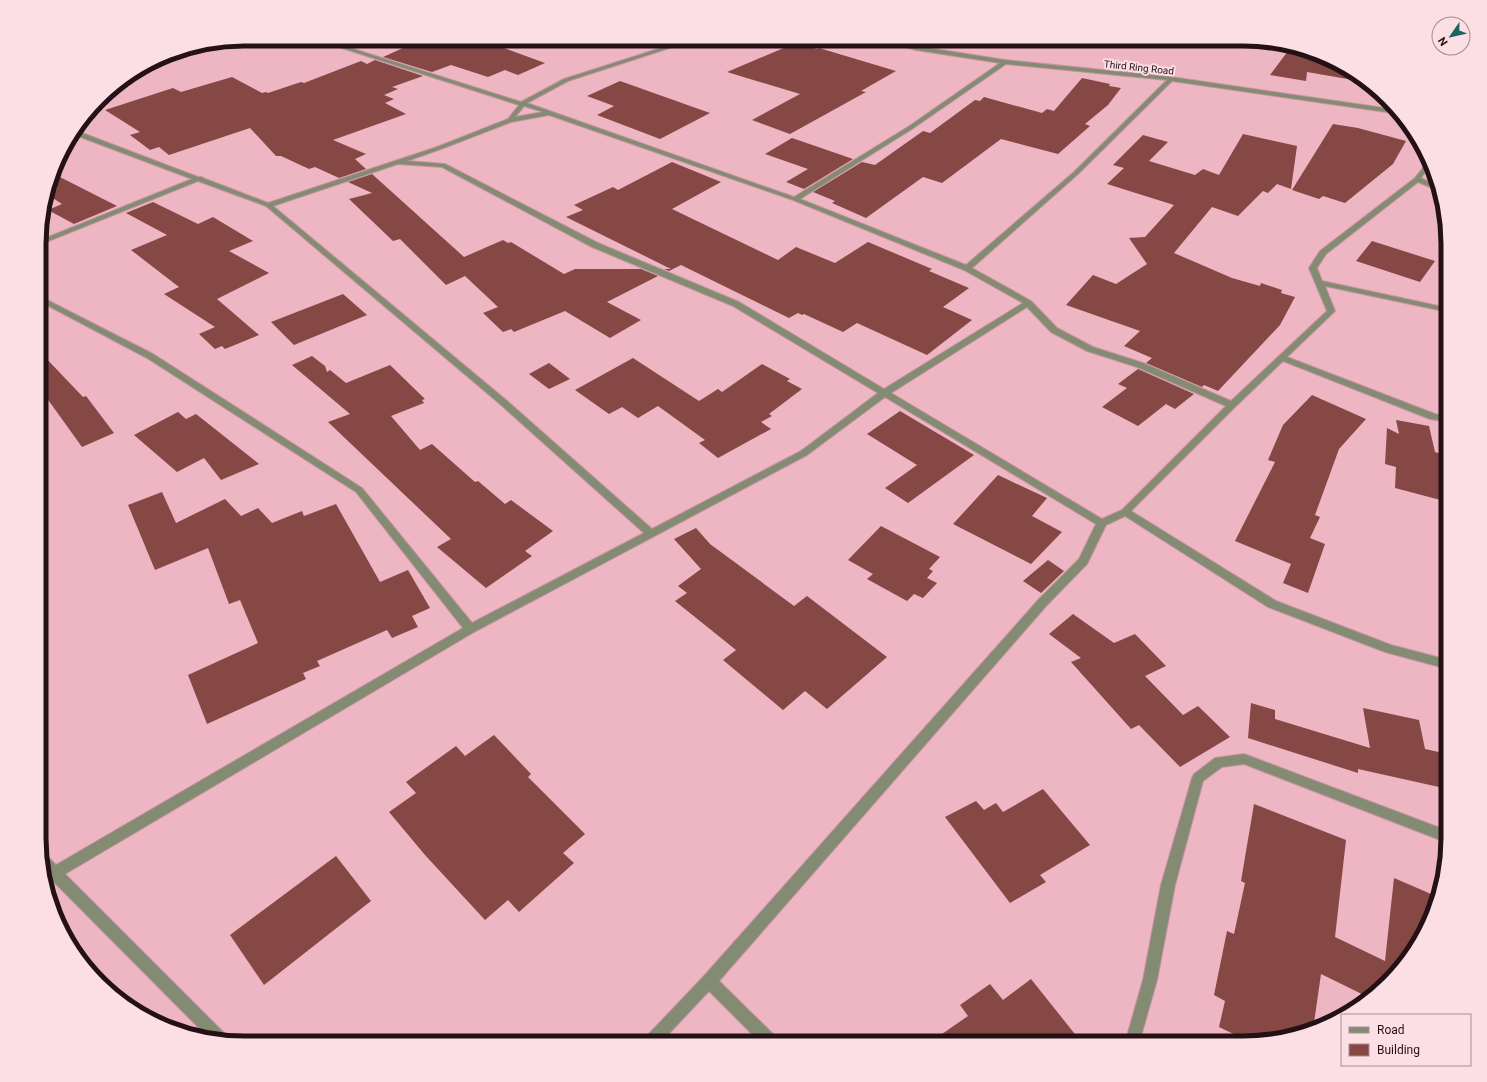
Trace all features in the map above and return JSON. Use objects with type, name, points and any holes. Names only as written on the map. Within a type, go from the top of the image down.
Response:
[{"type":"street","points":[[340,46],[523,103],[795,199],[967,268],[1028,303],[1054,330],[1090,349],[1140,365],[1232,405]]},
{"type":"street","points":[[510,120],[523,103],[572,77],[672,46]]},
{"type":"street","name":"Third Ring Road","points":[[907,46],[1005,62],[1171,79],[1389,110]]},
{"type":"street","points":[[795,199],[910,128],[1005,62]]},
{"type":"street","points":[[967,268],[1076,172],[1171,79]]},
{"type":"street","points":[[268,205],[398,162],[441,157],[510,120],[551,113]]},
{"type":"street","points":[[79,134],[200,178],[268,205],[503,402],[651,533]]},
{"type":"street","points":[[398,162],[441,157],[595,245],[736,304],[1102,523]]},
{"type":"street","points":[[657,1036],[709,981],[1043,602],[1083,561],[1102,523],[1125,512],[1232,405],[1331,311],[1327,296],[1318,282],[1313,268],[1323,253],[1417,179],[1426,167]]},
{"type":"street","points":[[46,240],[200,178]]},
{"type":"street","points":[[1417,179],[1432,186]]},
{"type":"street","points":[[1318,282],[1441,308]]},
{"type":"street","points":[[46,302],[150,356],[359,490],[470,630]]},
{"type":"street","points":[[54,873],[470,630],[804,453],[884,393],[1028,303]]},
{"type":"street","points":[[1282,358],[1426,414],[1441,417]]},
{"type":"street","points":[[1125,512],[1272,604],[1390,650],[1441,663]]},
{"type":"street","points":[[1134,1036],[1150,980],[1168,885],[1198,778],[1219,762],[1244,759],[1441,834]]},
{"type":"street","points":[[48,867],[214,1033]]},
{"type":"street","points":[[709,981],[765,1036]]},
{"type":"building","points":[[407,46],[498,46],[545,63],[518,75],[505,70],[488,77],[451,65],[432,72],[383,57]]},
{"type":"building","points":[[788,46],[809,46],[817,49],[819,48],[896,71],[861,91],[866,92],[790,134],[752,120],[800,94],[727,72]]},
{"type":"building","points":[[1288,51],[1331,66],[1355,80],[1307,72],[1306,81],[1270,75]]},
{"type":"building","points":[[375,60],[423,76],[392,87],[398,89],[384,95],[394,99],[385,103],[406,114],[333,140],[366,154],[355,159],[366,169],[339,178],[315,167],[309,169],[281,156],[276,156],[250,128],[169,155],[159,147],[150,150],[130,135],[140,132],[105,110],[173,88],[181,92],[232,77],[262,93],[268,93],[301,82],[304,83],[361,61],[367,64]]},
{"type":"building","points":[[1082,78],[1121,88],[1108,105],[1085,124],[1090,126],[1058,154],[1001,139],[942,183],[923,177],[866,218],[832,203],[835,201],[813,192],[862,162],[875,165],[923,131],[930,133],[975,100],[980,101],[984,97],[1042,113],[1047,109],[1054,111]]},
{"type":"building","points":[[620,81],[710,113],[660,139],[597,115],[614,106],[587,96]]},
{"type":"building","points":[[1333,124],[1358,128],[1406,141],[1393,164],[1345,203],[1323,196],[1319,199],[1292,190]]},
{"type":"building","points":[[1243,134],[1297,146],[1291,189],[1277,184],[1268,193],[1263,191],[1238,216],[1212,207],[1174,253],[1232,278],[1260,286],[1261,283],[1282,290],[1281,293],[1295,297],[1280,325],[1218,391],[1204,385],[1202,387],[1146,363],[1152,358],[1124,346],[1140,331],[1066,305],[1093,275],[1116,284],[1147,264],[1129,238],[1145,237],[1174,205],[1107,184],[1124,168],[1113,165],[1143,135],[1168,142],[1149,161],[1195,175],[1203,169],[1219,175]]},
{"type":"building","points":[[792,138],[853,159],[804,189],[786,182],[808,169],[765,154]]},
{"type":"building","points":[[672,162],[721,182],[672,209],[778,260],[796,247],[835,263],[868,242],[932,269],[929,271],[969,288],[943,307],[972,320],[927,355],[857,323],[843,332],[804,314],[802,315],[798,313],[789,318],[681,265],[669,271],[664,269],[671,269],[566,217],[583,210],[574,205],[613,187],[618,190]]},
{"type":"building","points":[[372,174],[464,257],[503,240],[508,243],[511,242],[564,274],[575,269],[641,269],[658,276],[607,302],[641,320],[610,338],[565,311],[514,332],[511,329],[503,332],[483,313],[498,307],[465,276],[446,285],[400,239],[393,241],[349,199],[372,193],[348,182]]},
{"type":"building","points":[[58,176],[117,206],[74,224],[49,211],[62,204],[52,197]]},
{"type":"building","points":[[153,202],[198,224],[213,217],[253,241],[229,251],[269,273],[217,299],[259,335],[225,349],[222,346],[215,349],[199,334],[215,327],[164,294],[179,287],[131,250],[167,235],[126,213]]},
{"type":"building","points":[[1372,241],[1435,261],[1420,282],[1356,261]]},
{"type":"building","points":[[343,294],[367,315],[294,345],[271,322]]},
{"type":"building","points":[[312,356],[325,366],[327,372],[330,370],[346,383],[390,365],[425,399],[422,400],[424,403],[391,416],[420,450],[432,444],[475,482],[478,481],[505,504],[511,500],[553,531],[525,551],[532,556],[486,588],[437,547],[451,539],[328,422],[350,414],[292,365]]},
{"type":"building","points":[[46,358],[83,397],[86,396],[114,433],[82,447],[46,397]]},
{"type":"building","points":[[633,358],[699,401],[718,389],[722,392],[762,364],[790,379],[787,381],[802,389],[769,414],[772,416],[761,422],[771,429],[718,458],[699,443],[705,440],[658,406],[638,418],[622,407],[609,414],[575,390]]},
{"type":"building","points":[[549,363],[570,379],[549,389],[529,374]]},
{"type":"building","points":[[1138,369],[1194,394],[1175,409],[1166,404],[1138,426],[1102,407],[1127,388],[1118,384]]},
{"type":"building","points":[[1312,395],[1366,419],[1339,449],[1315,515],[1320,517],[1310,538],[1325,544],[1308,593],[1283,583],[1291,564],[1235,541],[1275,462],[1268,460],[1283,425]]},
{"type":"building","points":[[900,411],[974,455],[908,503],[885,488],[917,465],[867,434]]},
{"type":"building","points":[[178,412],[186,419],[196,414],[259,464],[221,480],[204,458],[177,472],[134,435]]},
{"type":"building","points":[[1396,420],[1429,426],[1435,452],[1441,454],[1441,500],[1395,488],[1396,467],[1385,464],[1387,428],[1399,434]]},
{"type":"building","points":[[998,475],[1047,498],[1032,516],[1062,532],[1031,564],[953,524]]},
{"type":"building","points":[[162,492],[176,523],[225,499],[241,516],[258,508],[272,523],[302,511],[304,516],[336,504],[380,582],[408,570],[430,608],[412,616],[418,627],[392,638],[387,630],[317,661],[320,666],[303,673],[306,679],[207,724],[188,675],[258,643],[240,600],[229,604],[208,548],[155,570],[128,505]]},
{"type":"building","points":[[881,526],[940,557],[929,569],[933,571],[927,578],[937,583],[923,598],[914,594],[907,601],[867,579],[873,574],[848,560]]},
{"type":"building","points":[[696,528],[710,544],[794,606],[807,596],[887,657],[827,709],[805,691],[783,710],[723,660],[736,650],[675,601],[687,593],[678,586],[701,569],[674,539]]},
{"type":"building","points":[[1048,560],[1064,571],[1041,593],[1023,581]]},
{"type":"building","points":[[1073,614],[1114,643],[1135,634],[1166,666],[1145,676],[1183,715],[1198,706],[1230,737],[1180,767],[1139,725],[1131,729],[1071,662],[1081,658],[1049,634]]},
{"type":"building","points":[[1251,703],[1275,710],[1275,719],[1370,748],[1363,708],[1419,720],[1425,749],[1441,752],[1441,787],[1358,769],[1358,773],[1248,738]]},
{"type":"building","points":[[494,735],[531,774],[528,777],[585,834],[563,853],[574,863],[519,912],[508,900],[485,920],[425,855],[389,812],[416,793],[406,782],[456,746],[465,756]]},
{"type":"building","points":[[1043,789],[1090,845],[1040,875],[1046,882],[1010,903],[945,817],[976,801],[984,810],[996,803],[1003,812]]},
{"type":"building","points":[[1254,804],[1346,840],[1335,937],[1385,961],[1394,878],[1432,895],[1421,926],[1408,948],[1392,969],[1364,995],[1321,974],[1314,1023],[1282,1032],[1256,1036],[1238,1036],[1219,1027],[1225,1001],[1214,995],[1227,931],[1234,934],[1245,883],[1241,881]]},
{"type":"building","points":[[336,856],[371,901],[264,985],[230,935]]},
{"type":"building","points":[[1031,979],[1076,1036],[939,1036],[968,1016],[960,1005],[990,984],[1003,1000]]}]
